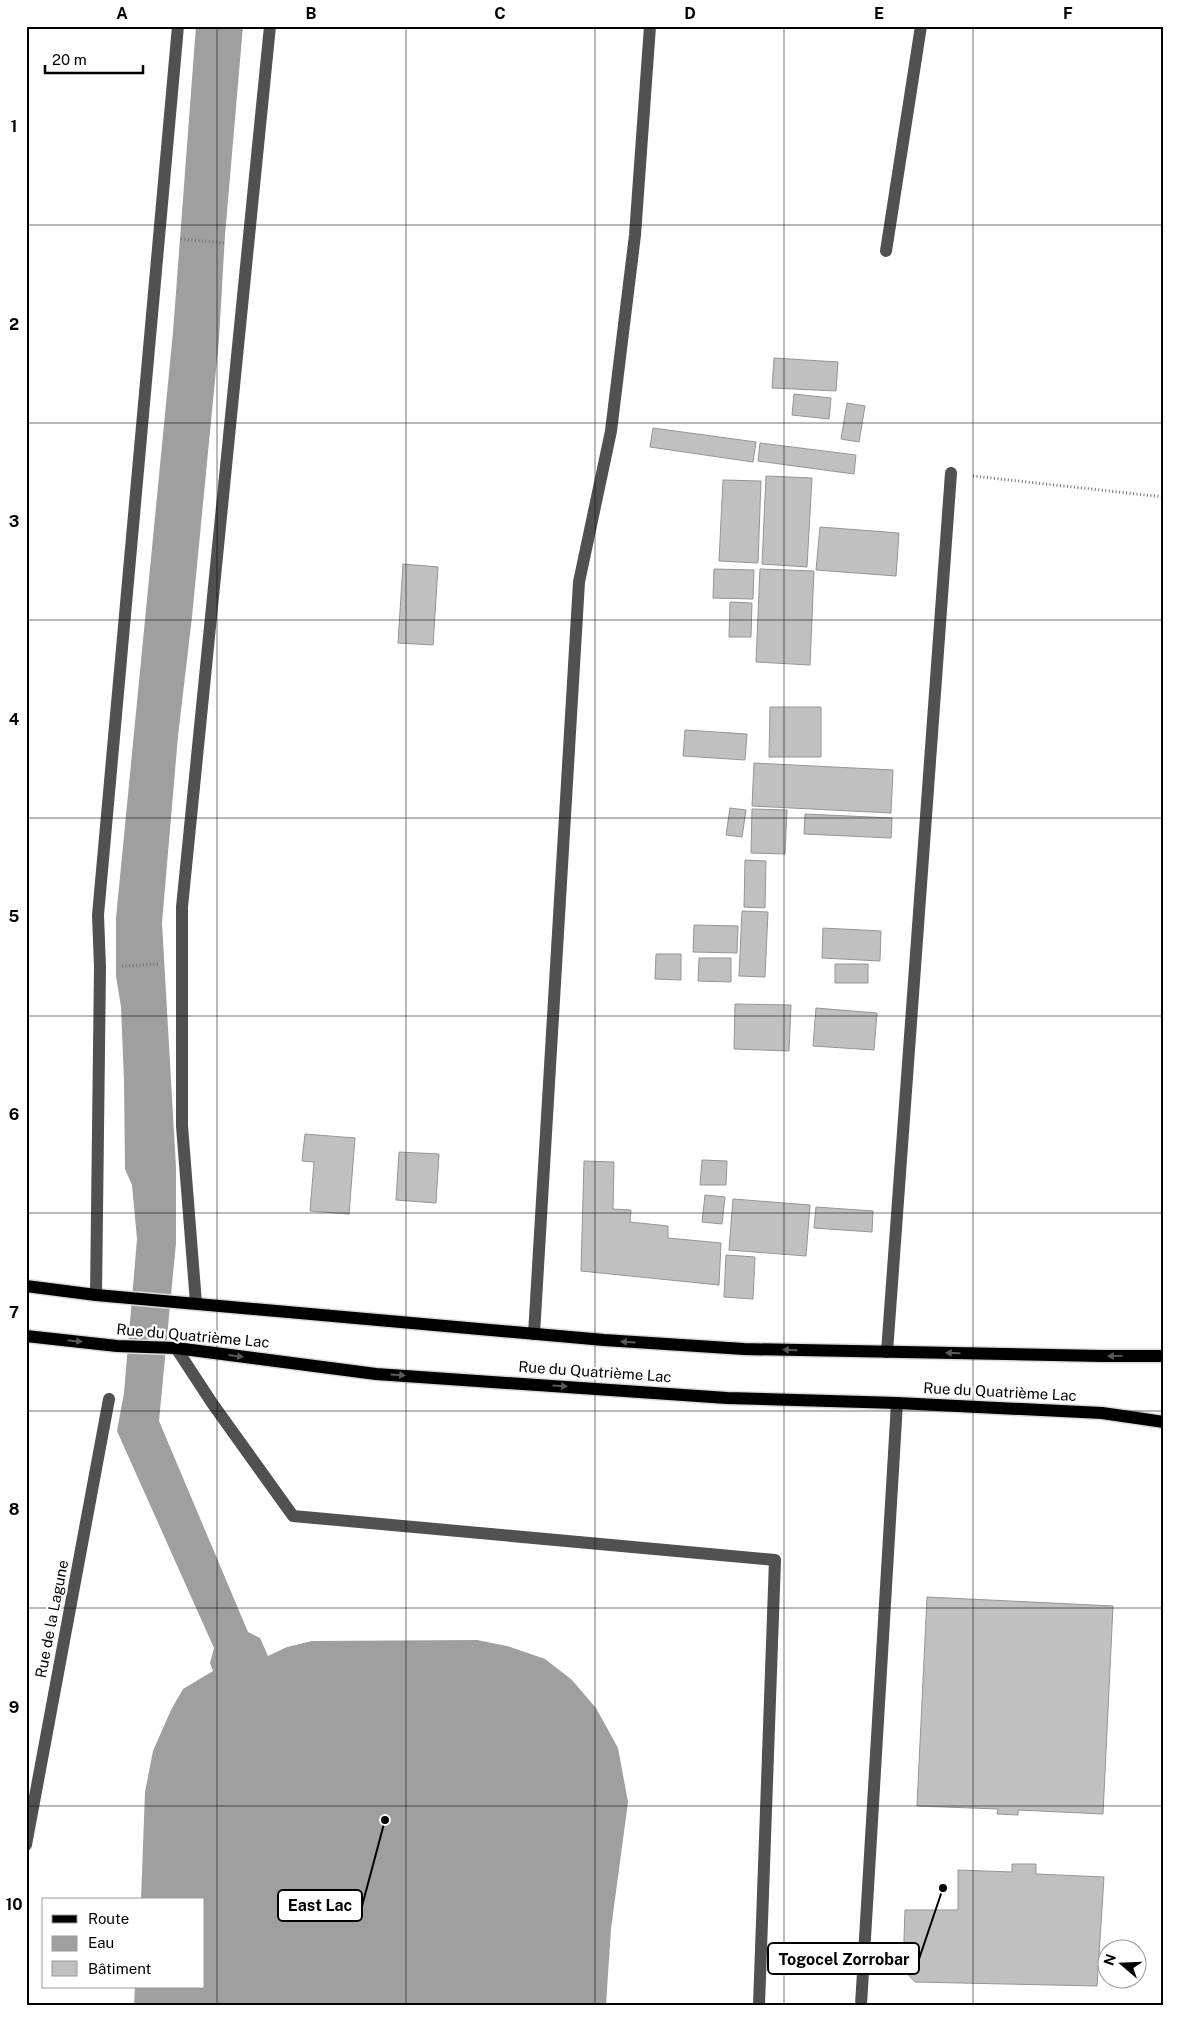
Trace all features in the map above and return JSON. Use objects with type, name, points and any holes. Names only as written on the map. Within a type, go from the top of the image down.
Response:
[{"type":"main road","points":[[26,1286],[96,1295],[534,1334],[744,1349],[1164,1356]]},
{"type":"main road","name":"Rue du Quatrième Lac","points":[[26,1336],[117,1346],[176,1348],[386,1374],[727,1398],[897,1403],[1102,1413],[1164,1422]]},
{"type":"street","points":[[96,1295],[100,967],[98,915],[178,26]]},
{"type":"street","points":[[196,1303],[182,1126],[181,963],[183,898],[270,26]]},
{"type":"street","points":[[534,1334],[579,582],[611,431],[635,235],[650,26]]},
{"type":"street","points":[[886,251],[921,26]]},
{"type":"street","points":[[887,1352],[950,473]]},
{"type":"street","points":[[176,1348],[212,1403],[293,1516],[775,1560],[759,2005]]},
{"type":"street","name":"Rue de la Lagune","points":[[26,1845],[109,1399]]},
{"type":"street","points":[[861,2005],[897,1403]]},
{"type":"path","points":[[160,237],[248,245]]},
{"type":"path","points":[[950,473],[1164,497]]},
{"type":"path","points":[[100,967],[181,963]]},
{"type":"water","points":[[196,26],[243,26],[225,235],[219,339],[192,617],[178,736],[162,923],[176,1167],[176,1243],[159,1421],[248,1632],[260,1638],[268,1656],[287,1647],[312,1641],[477,1640],[507,1646],[545,1659],[572,1680],[596,1708],[618,1748],[628,1802],[611,1929],[606,2005],[134,2005],[135,1988],[205,1988],[205,1898],[141,1898],[145,1792],[153,1751],[171,1710],[183,1689],[213,1671],[210,1663],[214,1648],[117,1431],[124,1393],[137,1239],[132,1185],[125,1169],[124,1081],[121,1007],[116,976],[116,918],[173,332]]},
{"type":"building","points":[[774,358],[838,362],[836,391],[772,388]]},
{"type":"building","points":[[794,394],[831,398],[829,419],[792,415]]},
{"type":"building","points":[[847,403],[865,406],[859,442],[841,439]]},
{"type":"building","points":[[653,428],[756,442],[753,462],[650,447]]},
{"type":"building","points":[[760,443],[856,455],[854,474],[758,461]]},
{"type":"building","points":[[766,476],[812,478],[807,567],[762,564]]},
{"type":"building","points":[[723,480],[761,481],[758,563],[719,561]]},
{"type":"building","points":[[820,527],[899,533],[896,576],[816,570]]},
{"type":"building","points":[[403,564],[438,567],[433,645],[398,643]]},
{"type":"building","points":[[714,569],[754,570],[753,599],[713,598]]},
{"type":"building","points":[[760,569],[814,571],[810,665],[756,662]]},
{"type":"building","points":[[730,602],[752,603],[751,637],[729,637]]},
{"type":"building","points":[[770,707],[821,707],[821,757],[769,757]]},
{"type":"building","points":[[685,730],[747,734],[745,760],[683,756]]},
{"type":"building","points":[[754,763],[893,770],[891,813],[752,806]]},
{"type":"building","points":[[730,808],[746,810],[742,837],[726,835]]},
{"type":"building","points":[[752,809],[787,810],[785,854],[751,853]]},
{"type":"building","points":[[805,814],[892,818],[891,838],[804,834]]},
{"type":"building","points":[[745,860],[766,861],[765,908],[744,907]]},
{"type":"building","points":[[742,911],[768,912],[765,977],[739,976]]},
{"type":"building","points":[[694,925],[738,926],[737,953],[693,952]]},
{"type":"building","points":[[823,928],[881,931],[880,961],[822,958]]},
{"type":"building","points":[[656,954],[681,954],[681,980],[655,979]]},
{"type":"building","points":[[699,958],[731,958],[731,982],[698,981]]},
{"type":"building","points":[[835,964],[868,964],[868,983],[835,983]]},
{"type":"building","points":[[735,1004],[791,1005],[789,1051],[734,1049]]},
{"type":"building","points":[[816,1008],[877,1013],[874,1050],[813,1046]]},
{"type":"building","points":[[305,1134],[355,1138],[349,1214],[310,1211],[314,1162],[302,1161]]},
{"type":"building","points":[[399,1152],[439,1154],[436,1203],[396,1200]]},
{"type":"building","points":[[702,1160],[727,1161],[726,1185],[700,1185]]},
{"type":"building","points":[[584,1161],[614,1162],[613,1209],[631,1210],[630,1222],[668,1226],[668,1238],[721,1243],[719,1285],[581,1271]]},
{"type":"building","points":[[705,1195],[725,1197],[722,1224],[702,1222]]},
{"type":"building","points":[[733,1199],[810,1205],[806,1256],[729,1250]]},
{"type":"building","points":[[816,1207],[873,1211],[872,1232],[814,1228]]},
{"type":"building","points":[[726,1255],[755,1257],[753,1299],[724,1297]]},
{"type":"building","points":[[927,1597],[1113,1606],[1103,1814],[1018,1810],[1018,1815],[997,1814],[998,1809],[917,1806]]},
{"type":"building","points":[[1012,1864],[1036,1864],[1036,1874],[1104,1877],[1100,1938],[1098,1938],[1097,1986],[915,1982],[903,1969],[905,1910],[958,1910],[958,1870],[1012,1872]]},
{"type":"place","name":"East Lac","points":[[385,1820]]},
{"type":"place","name":"Togocel Zorrobar","points":[[943,1888]]}]
